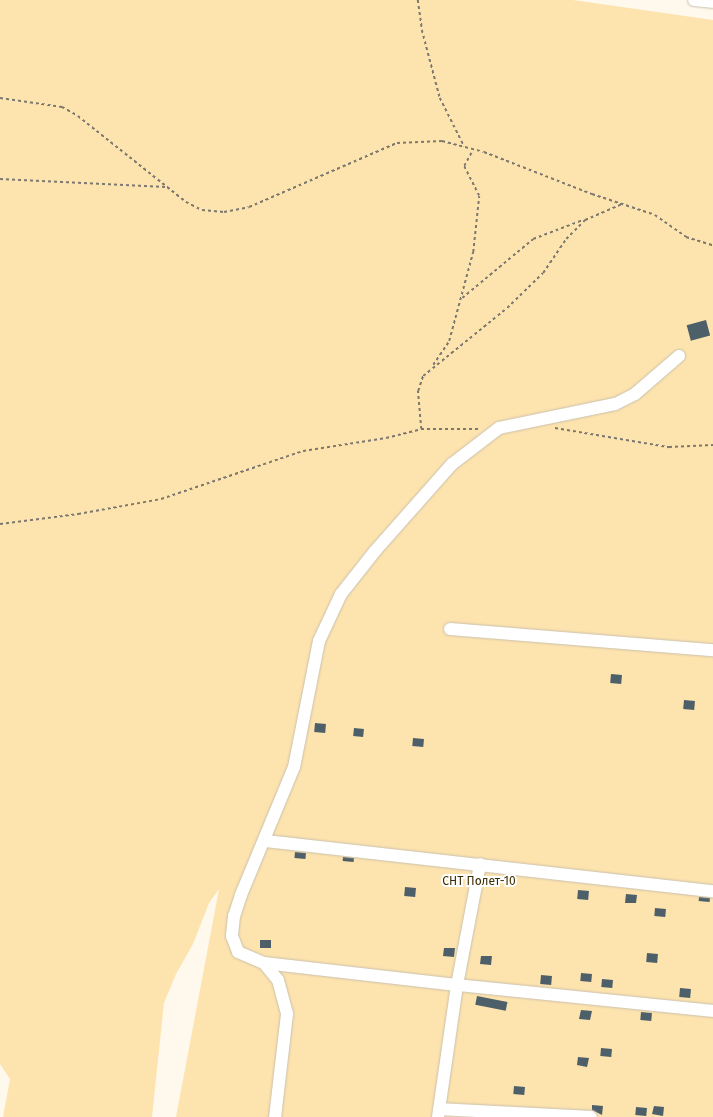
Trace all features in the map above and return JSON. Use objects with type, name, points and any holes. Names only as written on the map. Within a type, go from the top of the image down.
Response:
[{"type":"lane","points":[[694,0],[713,2]]},
{"type":"lane","points":[[679,356],[635,394],[615,404],[499,428],[452,464],[375,551],[340,594],[319,641],[294,767],[265,841],[240,895],[234,916],[232,936],[238,952],[264,963],[457,985],[713,1011]]},
{"type":"lane","points":[[450,629],[713,650]]},
{"type":"lane","points":[[265,841],[713,891]]},
{"type":"lane","points":[[480,864],[457,985],[439,1113],[592,1117]]},
{"type":"lane","points":[[264,963],[278,980],[287,1014],[275,1117]]},
{"type":"path","points":[[418,0],[422,30],[440,98],[464,147]]},
{"type":"path","points":[[0,98],[62,107],[78,116],[186,202],[202,210],[224,212],[249,207],[397,143],[442,141],[473,149],[622,204],[655,214],[686,237],[713,245]]},
{"type":"path","points":[[421,429],[418,391],[423,376],[432,366],[449,341],[473,252],[479,196],[464,166],[466,157],[473,149]]},
{"type":"path","points":[[0,179],[166,187]]},
{"type":"path","points":[[460,299],[533,239],[585,220],[622,204]]},
{"type":"path","points":[[432,366],[507,308],[543,274],[566,239],[585,220]]},
{"type":"path","points":[[550,427],[603,434],[669,447],[699,448],[713,445]]},
{"type":"path","points":[[0,524],[78,514],[161,499],[303,451],[386,438],[421,429],[499,428]]},
{"type":"green space","name":"СНТ Полет-10","points":[[0,0],[573,0],[713,20],[713,1117],[176,1117],[219,889],[209,903],[193,944],[176,974],[164,1003],[152,1117],[3,1117],[10,1079],[0,1064]]},
{"type":"building","points":[[706,320],[710,335],[691,341],[687,325]]},
{"type":"building","points":[[611,674],[622,675],[621,684],[610,683]]},
{"type":"building","points":[[684,700],[695,701],[694,710],[683,709]]},
{"type":"building","points":[[315,723],[326,724],[325,733],[314,732]]},
{"type":"building","points":[[354,728],[364,729],[363,737],[353,736]]},
{"type":"building","points":[[413,738],[424,739],[423,747],[412,746]]},
{"type":"building","points":[[295,852],[306,853],[305,859],[294,858]]},
{"type":"building","points":[[343,857],[354,858],[354,862],[343,861]]},
{"type":"building","points":[[451,874],[462,874],[461,883],[450,882]]},
{"type":"building","points":[[405,887],[416,888],[415,897],[404,896]]},
{"type":"building","points":[[578,890],[589,891],[588,900],[577,899]]},
{"type":"building","points":[[626,894],[637,895],[636,903],[625,903]]},
{"type":"building","points":[[699,897],[710,898],[710,902],[699,901]]},
{"type":"building","points":[[655,908],[666,909],[665,917],[654,916]]},
{"type":"building","points":[[260,940],[271,940],[271,948],[260,948]]},
{"type":"building","points":[[444,948],[455,948],[454,957],[443,956]]},
{"type":"building","points":[[647,953],[658,954],[657,963],[646,962]]},
{"type":"building","points":[[481,956],[492,956],[491,965],[480,964]]},
{"type":"building","points":[[581,973],[592,974],[591,982],[580,981]]},
{"type":"building","points":[[541,975],[552,976],[551,985],[540,984]]},
{"type":"building","points":[[602,979],[613,980],[612,988],[601,987]]},
{"type":"building","points":[[680,988],[691,989],[690,998],[679,997]]},
{"type":"building","points":[[477,996],[507,1002],[506,1011],[475,1005]]},
{"type":"building","points":[[581,1010],[592,1011],[590,1020],[579,1019]]},
{"type":"building","points":[[641,1012],[652,1013],[651,1021],[640,1020]]},
{"type":"building","points":[[601,1048],[612,1049],[611,1057],[600,1056]]},
{"type":"building","points":[[578,1057],[589,1058],[587,1067],[577,1065]]},
{"type":"building","points":[[514,1086],[525,1087],[524,1095],[513,1094]]},
{"type":"building","points":[[592,1105],[603,1106],[602,1115],[592,1110]]},
{"type":"building","points":[[654,1106],[664,1107],[663,1116],[652,1114]]},
{"type":"building","points":[[636,1107],[647,1108],[646,1116],[635,1115]]}]
